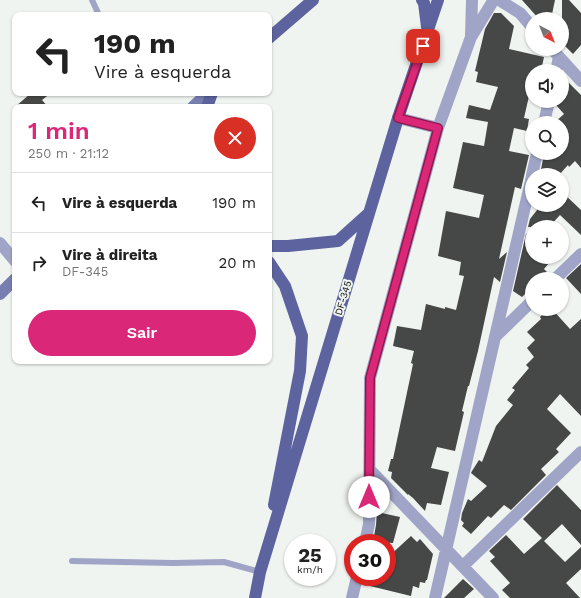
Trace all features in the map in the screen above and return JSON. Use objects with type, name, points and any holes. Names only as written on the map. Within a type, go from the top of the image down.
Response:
[{"type":"main road","points":[[272,35],[313,0]]},
{"type":"main road","points":[[422,0],[424,3],[428,32]]},
{"type":"main road","name":"DF-345","points":[[260,572],[368,214],[398,118],[438,0]]},
{"type":"main road","points":[[196,104],[205,96]]},
{"type":"main road","points":[[272,246],[288,246],[338,240],[368,214]]},
{"type":"main road","name":"DF-345","points":[[255,598],[300,371],[302,336],[285,286],[272,266]]},
{"type":"main road","points":[[0,294],[12,282]]},
{"type":"street","points":[[471,37],[472,0]]},
{"type":"street","points":[[367,534],[369,524],[370,378],[438,128],[471,37],[493,0],[520,13]]},
{"type":"street","points":[[515,0],[520,13],[525,19]]},
{"type":"street","points":[[558,56],[581,81]]},
{"type":"street","points":[[398,118],[438,128]]},
{"type":"street","points":[[435,598],[525,207]]},
{"type":"street","points":[[0,244],[12,258]]},
{"type":"street","points":[[562,272],[581,254]]},
{"type":"street","points":[[496,336],[525,308]]},
{"type":"street","points":[[462,566],[581,452]]},
{"type":"street","points":[[370,470],[493,598]]},
{"type":"street","points":[[352,598],[355,586]]},
{"type":"lane","points":[[92,0],[98,12]]},
{"type":"lane","points":[[72,561],[154,563],[224,562],[260,572]]},
{"type":"building","points":[[522,0],[555,0],[552,12],[533,12]]},
{"type":"building","points":[[562,0],[569,0],[581,13],[581,45],[573,54],[569,50],[569,12],[562,12]]},
{"type":"building","points":[[494,13],[501,13],[514,26],[509,49],[525,53],[525,56],[544,57],[542,64],[525,64],[525,108],[526,108],[524,118],[525,131],[514,128],[509,151],[525,154],[525,160],[528,160],[521,189],[515,187],[499,259],[507,252],[500,282],[494,277],[478,351],[462,411],[464,412],[455,451],[437,447],[431,468],[449,472],[441,505],[427,503],[425,511],[391,478],[392,472],[388,471],[391,459],[393,459],[413,364],[411,363],[414,351],[393,346],[397,326],[421,330],[426,304],[456,310],[464,276],[459,275],[461,262],[438,256],[446,211],[479,218],[484,195],[453,188],[463,142],[484,146],[488,122],[466,118],[469,105],[490,110],[498,87],[476,82],[478,72],[475,71],[485,29]]},
{"type":"building","points":[[569,83],[581,95],[581,168],[575,161],[569,167],[568,165],[565,168],[541,168],[543,160],[569,160],[569,116],[562,116],[564,114],[559,108],[569,108]]},
{"type":"building","points":[[28,96],[47,96],[42,100],[45,104],[18,104]]},
{"type":"building","points":[[569,199],[581,210],[581,235],[569,224],[569,220],[565,220],[560,215],[555,220],[530,219],[536,212],[569,212]]},
{"type":"building","points":[[525,238],[525,264],[548,264],[544,269],[547,272],[525,272],[525,294],[522,297],[513,291]]},
{"type":"building","points":[[581,264],[581,294],[569,281],[569,275]]},
{"type":"building","points":[[558,316],[570,329],[581,319],[581,416],[560,394],[547,409],[571,433],[556,449],[559,452],[541,469],[546,475],[511,510],[504,505],[491,518],[488,516],[471,534],[462,526],[464,523],[461,520],[462,513],[468,499],[471,501],[487,486],[471,473],[479,460],[482,462],[496,426],[513,405],[507,400],[515,390],[512,388],[529,368],[526,365],[534,357],[527,348],[535,340],[527,332],[541,319],[540,317]]},
{"type":"building","points":[[557,485],[581,510],[581,545],[562,524],[544,541],[565,562],[581,547],[581,569],[566,583],[580,598],[510,598],[502,590],[510,583],[490,561],[495,557],[489,551],[506,535],[524,554],[542,538],[523,519]]},
{"type":"building","points":[[377,512],[400,517],[395,534],[374,534]]},
{"type":"building","points":[[411,536],[417,542],[420,539],[433,554],[427,580],[425,583],[420,582],[419,588],[413,586],[411,596],[370,586],[396,586],[396,550]]},
{"type":"building","points":[[463,579],[474,589],[464,598],[444,598]]},
{"type":"route","points":[[369,497],[370,378],[438,128],[398,118],[423,46]]}]
